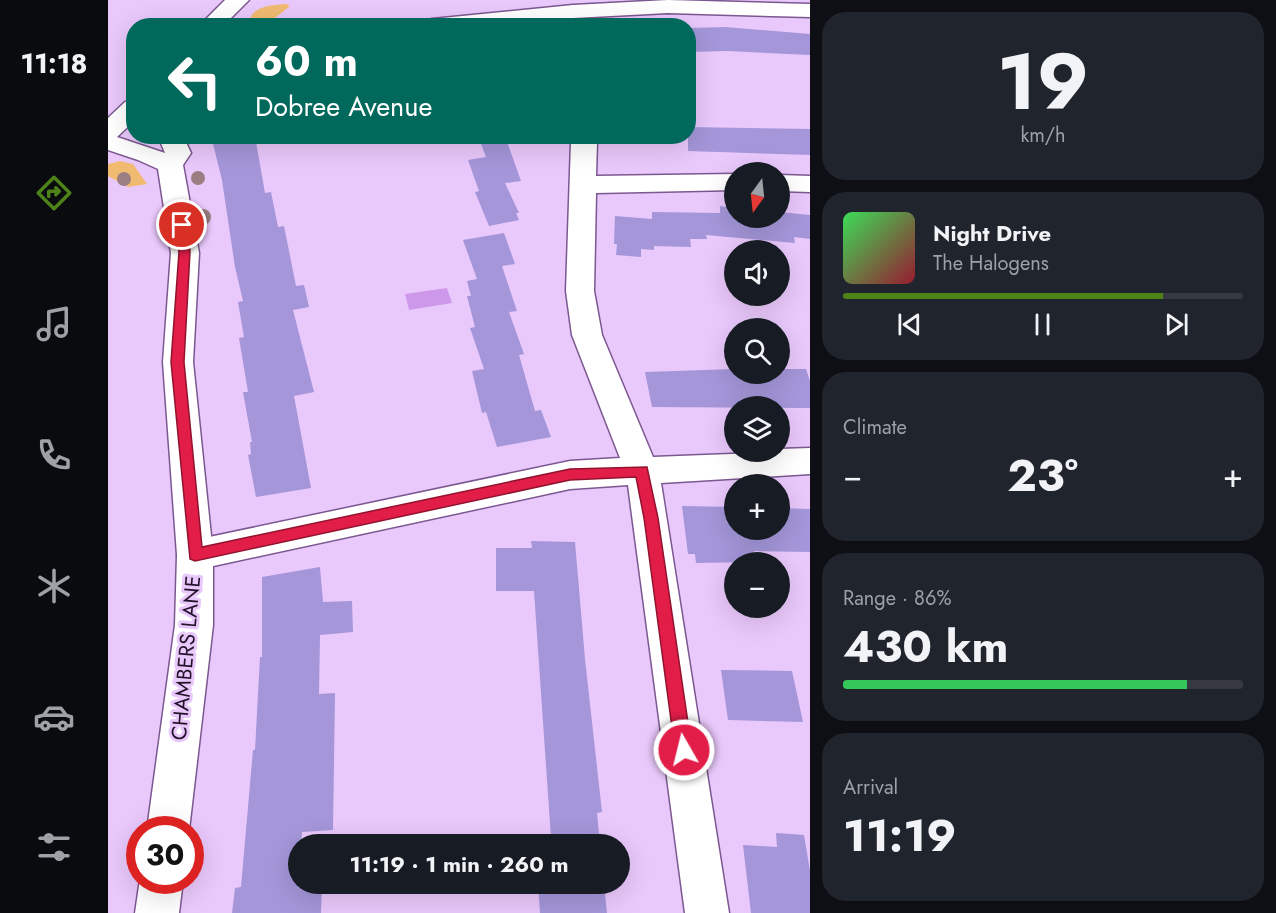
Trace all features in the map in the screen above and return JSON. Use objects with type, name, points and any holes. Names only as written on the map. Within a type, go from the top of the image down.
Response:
[{"type":"street","points":[[219,18],[238,0]]},
{"type":"street","points":[[540,18],[667,5],[776,7],[810,11]]},
{"type":"street","points":[[108,132],[126,115]]},
{"type":"street","name":"CHAMBERS LANE","points":[[108,142],[165,149],[182,225],[184,252],[178,362],[195,555],[194,625],[170,816]]},
{"type":"street","points":[[584,144],[580,291],[587,335],[642,471],[651,518],[707,913]]},
{"type":"street","points":[[582,184],[724,182]]},
{"type":"street","points":[[790,183],[810,184]]},
{"type":"street","points":[[195,555],[570,475],[810,461]]},
{"type":"street","points":[[157,913],[159,894]]},
{"type":"shaded area","points":[[286,4],[290,6],[275,18],[251,18],[257,10]]},
{"type":"shaded area","points":[[120,161],[133,164],[147,184],[128,187],[108,176],[108,164]]},
{"type":"shaded area","points":[[447,288],[452,303],[409,310],[405,294]]},
{"type":"building","points":[[725,27],[810,34],[810,55],[696,52],[696,28]]},
{"type":"building","points":[[696,127],[810,129],[810,155],[688,151],[688,144],[696,144]]},
{"type":"building","points":[[213,144],[256,144],[265,193],[271,192],[278,227],[284,226],[296,286],[304,285],[309,307],[293,310],[314,392],[294,396],[311,488],[256,497],[248,455],[251,454],[250,442],[252,442],[243,392],[248,392],[239,338],[244,337],[238,302],[243,301],[235,267],[222,180]]},
{"type":"building","points":[[481,144],[508,144],[521,181],[505,183],[519,213],[516,213],[519,220],[489,226],[475,192],[479,191],[468,160],[486,157]]},
{"type":"building","points":[[720,206],[724,207],[724,228],[790,228],[790,213],[810,215],[810,239],[794,237],[795,243],[790,243],[790,240],[706,235],[707,239],[690,239],[691,247],[654,246],[654,250],[641,249],[641,257],[616,255],[615,216],[652,219],[652,212],[720,213]]},
{"type":"building","points":[[504,233],[515,264],[502,266],[517,311],[509,312],[524,354],[519,355],[535,411],[541,410],[551,437],[497,447],[486,412],[482,413],[472,371],[484,369],[470,328],[475,327],[467,296],[471,296],[467,281],[477,279],[463,240]]},
{"type":"building","points":[[724,369],[724,384],[790,384],[790,369],[806,369],[810,381],[810,408],[790,408],[790,396],[724,396],[724,407],[652,407],[645,372]]},
{"type":"building","points":[[682,506],[724,507],[724,540],[790,540],[790,508],[810,509],[810,552],[724,552],[724,563],[696,563],[695,554],[688,554]]},
{"type":"building","points":[[531,541],[575,542],[602,812],[597,813],[599,834],[551,834],[534,591],[496,591],[496,548],[532,548]]},
{"type":"building","points":[[320,567],[323,602],[352,601],[353,632],[320,635],[319,694],[335,693],[333,830],[288,834],[288,894],[322,894],[321,913],[232,913],[235,888],[241,887],[253,750],[255,750],[260,657],[262,657],[262,577]]},
{"type":"building","points":[[721,670],[792,671],[803,722],[728,720]]},
{"type":"building","points":[[776,833],[804,835],[810,871],[810,913],[751,913],[743,845],[777,847]]},
{"type":"building","points":[[539,894],[605,894],[607,913],[540,913]]},
{"type":"route","points":[[182,225],[184,252],[178,362],[195,555],[570,475],[642,471],[651,518],[684,750]]}]
